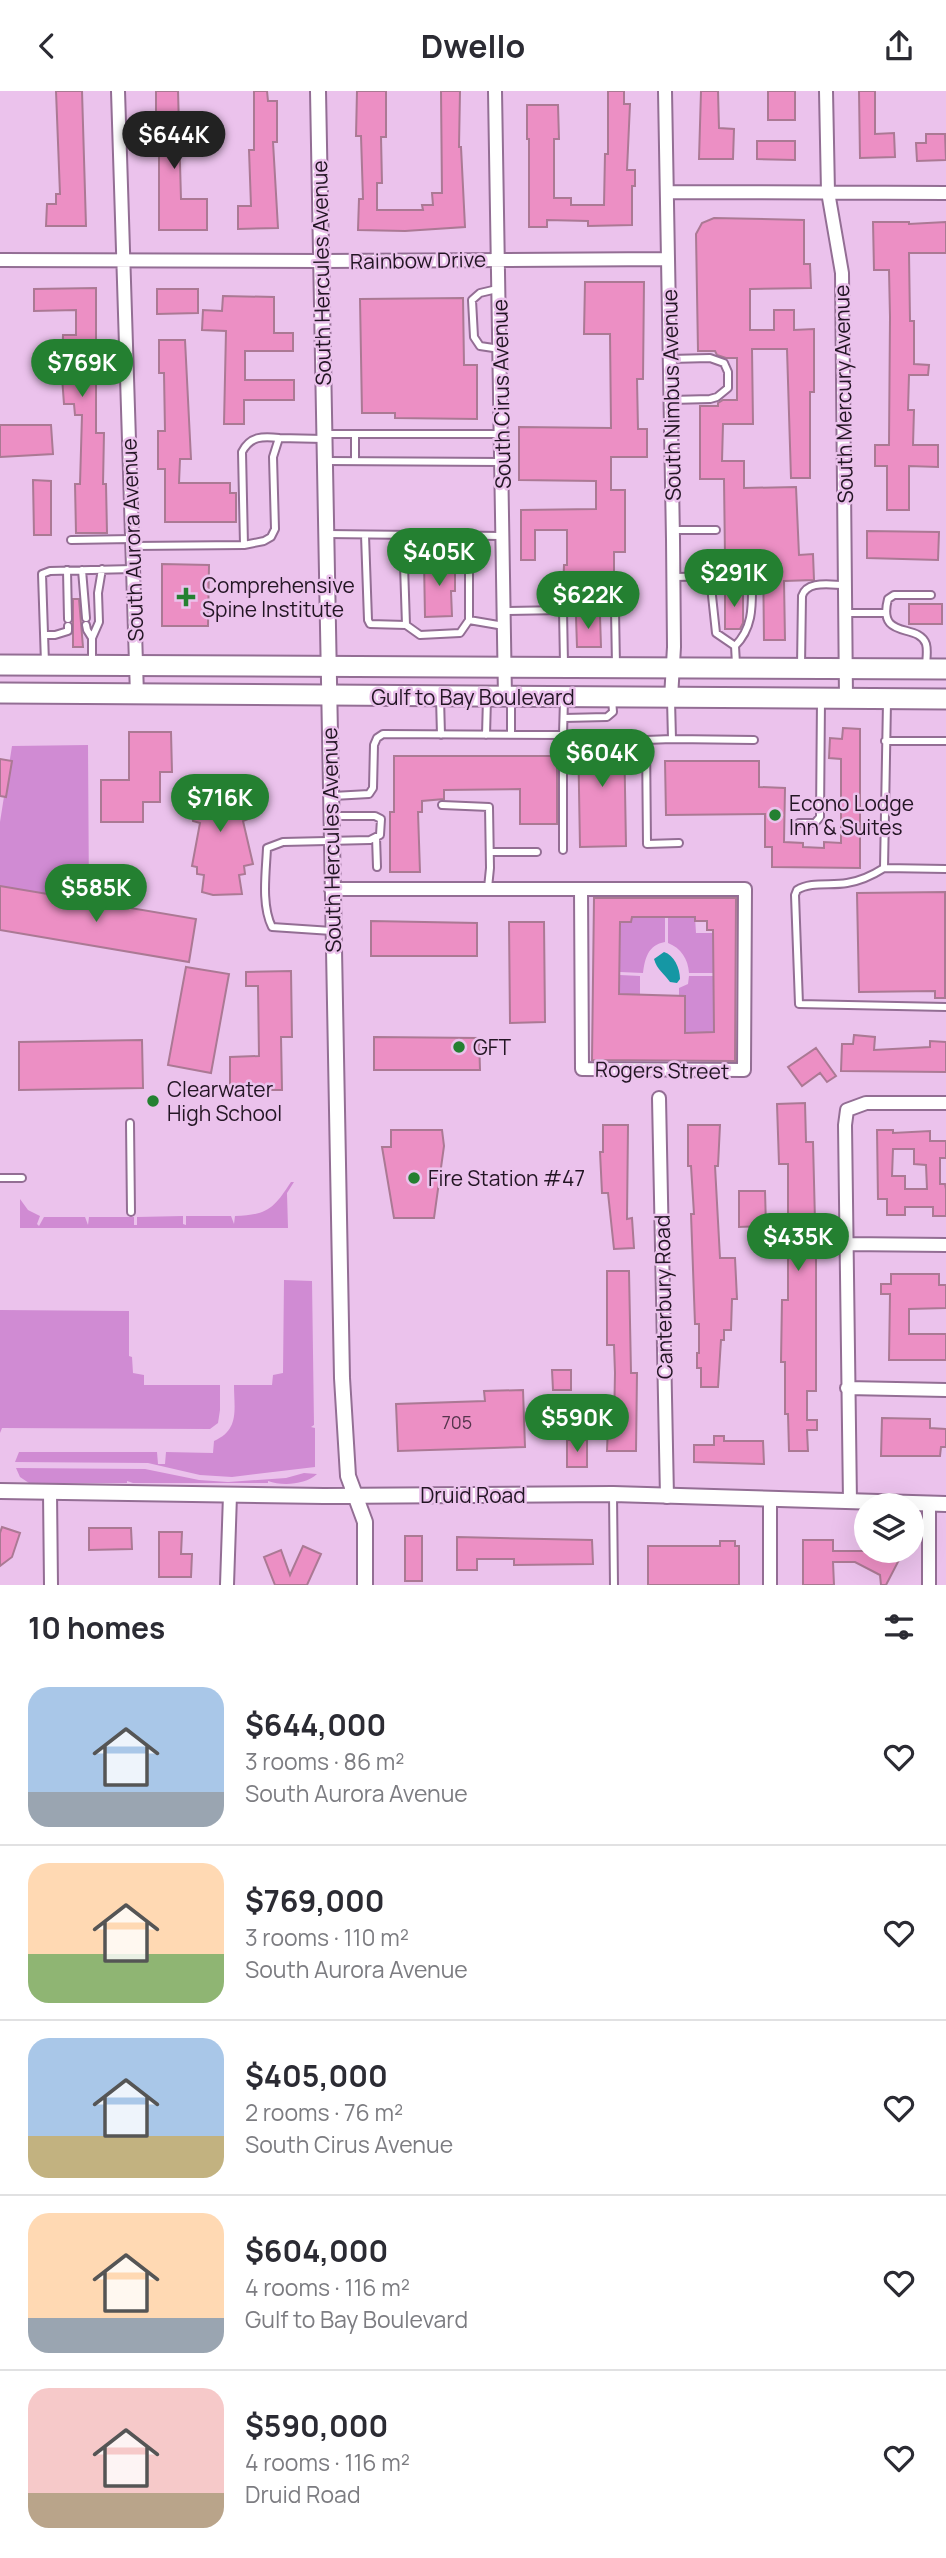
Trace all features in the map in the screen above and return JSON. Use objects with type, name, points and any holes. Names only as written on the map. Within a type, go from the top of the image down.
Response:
[{"type":"main road","name":"Gulf to Bay Boulevard","points":[[0,665],[936,669]]},
{"type":"main road","name":"Gulf to Bay Boulevard","points":[[0,693],[946,699]]},
{"type":"street","name":"South Aurora Avenue","points":[[118,91],[137,695]]},
{"type":"street","name":"South Hercules Avenue","points":[[318,91],[342,1378],[348,1476],[365,1523],[365,1585]]},
{"type":"street","name":"South Cirus Avenue","points":[[495,91],[505,667],[501,697]]},
{"type":"street","name":"South Nimbus Avenue","points":[[666,91],[674,647],[671,698]]},
{"type":"street","name":"South Mercury Avenue","points":[[826,91],[828,192],[842,272],[846,698]]},
{"type":"street","points":[[667,192],[946,193]]},
{"type":"street","name":"Rainbow Drive","points":[[0,260],[668,259]]},
{"type":"street","name":"Rogers Street","points":[[331,889],[487,890],[581,889],[745,889],[744,1070],[582,1069],[581,889]]},
{"type":"street","name":"Canterbury Road","points":[[659,1098],[667,1497]]},
{"type":"street","points":[[850,1502],[847,1388],[847,1110],[866,1103],[946,1103]]},
{"type":"street","points":[[846,1244],[946,1245]]},
{"type":"street","points":[[847,1388],[946,1390]]},
{"type":"street","name":"Druid Road","points":[[0,1491],[356,1496],[613,1494],[946,1504]]},
{"type":"street","points":[[50,1492],[51,1585]]},
{"type":"street","points":[[226,1585],[230,1495]]},
{"type":"street","points":[[769,1585],[770,1500]]},
{"type":"street","points":[[929,1504],[929,1585]]},
{"type":"lane","points":[[499,288],[480,293],[472,300],[474,337],[480,346],[500,349]]},
{"type":"lane","points":[[670,359],[710,358],[724,363],[729,372],[728,388],[717,397],[671,400]]},
{"type":"lane","points":[[244,545],[243,452],[256,437],[501,433]]},
{"type":"lane","points":[[355,434],[355,461]]},
{"type":"lane","points":[[71,540],[244,545],[264,541],[271,537],[275,529],[273,457],[279,438]]},
{"type":"lane","points":[[324,461],[502,462]]},
{"type":"lane","points":[[673,530],[716,530]]},
{"type":"lane","points":[[325,534],[503,536]]},
{"type":"lane","points":[[365,535],[370,624],[405,625],[420,635],[460,633],[469,620],[469,536]]},
{"type":"lane","points":[[403,535],[405,625]]},
{"type":"lane","points":[[92,638],[99,622],[98,593],[102,569]]},
{"type":"lane","points":[[45,665],[42,574],[67,570],[133,569]]},
{"type":"lane","points":[[44,635],[68,631],[67,570]]},
{"type":"lane","points":[[82,570],[86,622],[92,638],[92,665]]},
{"type":"lane","points":[[673,577],[752,579],[752,616],[744,636],[735,646],[736,668]]},
{"type":"lane","points":[[710,577],[716,633],[735,646]]},
{"type":"lane","points":[[801,668],[804,589],[809,585],[845,585]]},
{"type":"lane","points":[[931,595],[894,595],[888,599],[886,613],[891,625],[921,637],[936,669]]},
{"type":"lane","points":[[563,610],[564,667]]},
{"type":"lane","points":[[504,611],[615,610],[616,667]]},
{"type":"lane","points":[[845,613],[886,613]]},
{"type":"lane","points":[[469,620],[504,626]]},
{"type":"lane","points":[[440,696],[441,735]]},
{"type":"lane","points":[[486,735],[501,697]]},
{"type":"lane","points":[[501,697],[511,735]]},
{"type":"lane","points":[[563,850],[564,697]]},
{"type":"lane","points":[[564,718],[607,717],[613,712],[612,697]]},
{"type":"lane","points":[[671,698],[672,739]]},
{"type":"lane","points":[[799,823],[815,823],[820,817],[821,698]]},
{"type":"lane","points":[[884,868],[887,699]]},
{"type":"lane","points":[[331,796],[369,794],[373,788],[374,745],[377,738],[383,734],[563,735]]},
{"type":"lane","points":[[679,843],[647,844],[646,740],[754,740]]},
{"type":"lane","points":[[885,741],[946,741]]},
{"type":"lane","points":[[442,805],[489,807],[487,890]]},
{"type":"lane","points":[[331,816],[375,816],[381,819],[383,827],[380,835],[369,840],[283,842],[267,848],[266,871],[267,916],[272,927],[332,931]]},
{"type":"lane","points":[[376,837],[377,867]]},
{"type":"lane","points":[[490,852],[537,852]]},
{"type":"lane","points":[[946,869],[884,868],[875,874],[847,883],[807,886],[797,890],[796,921],[799,1004],[946,1007]]},
{"type":"lane","points":[[130,1123],[131,1212]]},
{"type":"lane","points":[[0,1178],[22,1178]]},
{"type":"lane","points":[[613,1494],[614,1585]]},
{"type":"shaded area","points":[[88,745],[89,901],[0,886],[0,822],[12,746]]},
{"type":"shaded area","points":[[632,917],[665,917],[665,942],[648,953],[643,973],[620,972],[620,922]]},
{"type":"shaded area","points":[[668,917],[695,917],[696,933],[713,933],[713,973],[689,973],[683,955],[668,943]]},
{"type":"shaded area","points":[[664,952],[671,956],[678,966],[680,979],[677,983],[670,982],[655,963],[654,959]]},
{"type":"shaded area","points":[[620,975],[640,976],[640,995],[619,1032]]},
{"type":"shaded area","points":[[689,976],[713,976],[714,1032],[702,1032],[702,1037],[684,1037],[685,996],[679,996],[679,988],[688,984]]},
{"type":"shaded area","points":[[291,1182],[294,1182],[287,1193],[288,1228],[20,1228],[20,1199],[28,1210],[40,1216],[37,1224],[39,1226],[44,1217],[85,1217],[88,1225],[89,1217],[134,1217],[134,1225],[137,1225],[137,1217],[183,1216],[183,1224],[186,1225],[186,1216],[231,1216],[234,1224],[235,1216],[263,1212],[275,1204]]},
{"type":"shaded area","points":[[284,1280],[312,1281],[314,1425],[311,1427],[315,1428],[315,1467],[232,1477],[200,1475],[148,1463],[15,1462],[19,1452],[157,1452],[158,1464],[165,1464],[166,1452],[213,1453],[214,1441],[232,1425],[235,1410],[234,1385],[272,1385],[273,1375],[283,1373]]},
{"type":"shaded area","points":[[0,1310],[129,1311],[129,1356],[132,1357],[133,1373],[144,1375],[144,1385],[220,1385],[218,1423],[210,1429],[2,1428],[0,1433]]},
{"type":"shaded area","points":[[16,1468],[145,1469],[199,1480],[228,1482],[286,1478],[304,1473],[317,1474],[300,1482],[286,1484],[268,1481],[268,1483],[29,1483],[20,1477]]},
{"type":"building","points":[[56,91],[82,91],[86,226],[46,226],[47,204],[56,204],[56,194],[60,194]]},
{"type":"building","points":[[156,91],[178,91],[181,199],[207,199],[207,230],[159,230]]},
{"type":"building","points":[[254,91],[267,91],[268,101],[277,101],[277,142],[273,142],[278,228],[238,229],[238,206],[251,206],[249,150],[254,150]]},
{"type":"building","points":[[357,91],[386,91],[386,137],[381,137],[382,183],[377,183],[377,210],[423,210],[422,205],[433,205],[432,193],[442,193],[441,91],[460,91],[459,147],[465,227],[405,231],[358,230],[359,199],[363,199],[361,136],[356,136]]},
{"type":"building","points":[[608,91],[624,91],[624,104],[630,104],[627,170],[635,170],[635,186],[632,186],[632,225],[588,226],[588,221],[547,220],[547,227],[529,227],[527,105],[558,105],[559,139],[554,139],[554,198],[571,198],[571,205],[604,205],[605,154],[608,154]]},
{"type":"building","points":[[701,91],[718,91],[719,128],[734,129],[733,159],[699,159]]},
{"type":"building","points":[[768,91],[795,91],[795,120],[768,120]]},
{"type":"building","points":[[859,91],[875,91],[875,134],[894,133],[895,157],[860,158]]},
{"type":"building","points":[[926,134],[945,134],[946,160],[917,161],[916,143],[926,143]]},
{"type":"building","points":[[757,141],[795,141],[795,160],[757,159]]},
{"type":"building","points":[[714,218],[804,220],[804,264],[810,264],[811,288],[750,289],[750,330],[774,330],[774,310],[794,310],[794,330],[814,329],[814,392],[810,392],[810,478],[791,478],[787,349],[752,349],[753,424],[723,424],[722,461],[744,461],[744,488],[796,487],[799,555],[813,554],[814,580],[784,581],[785,640],[764,640],[763,556],[725,557],[724,479],[700,479],[700,406],[718,406],[723,400],[737,400],[737,358],[726,358],[717,355],[715,351],[698,351],[696,234],[702,223]]},
{"type":"building","points":[[873,222],[946,222],[946,253],[909,253],[914,364],[929,365],[928,375],[909,375],[908,410],[914,410],[913,445],[938,445],[938,467],[909,466],[909,510],[887,510],[887,466],[875,466],[875,445],[889,445],[890,317],[889,270],[874,270]]},
{"type":"building","points":[[585,282],[644,282],[643,379],[637,379],[638,429],[647,429],[647,457],[611,457],[611,490],[625,490],[625,552],[614,552],[614,592],[563,591],[564,565],[567,565],[567,530],[535,530],[535,560],[521,560],[521,510],[596,509],[596,481],[519,480],[519,427],[611,428],[610,334],[584,334]]},
{"type":"building","points":[[96,288],[96,433],[104,433],[103,484],[106,484],[107,533],[76,533],[75,484],[80,484],[82,415],[75,415],[74,404],[64,404],[62,377],[63,335],[76,335],[76,310],[34,311],[34,289]]},
{"type":"building","points":[[157,289],[198,289],[198,313],[157,314]]},
{"type":"building","points":[[223,296],[274,297],[274,333],[293,333],[293,351],[245,351],[245,380],[294,380],[294,400],[244,400],[244,424],[224,424],[226,331],[202,330],[203,310],[222,311]]},
{"type":"building","points":[[463,298],[464,365],[477,365],[477,419],[395,418],[395,413],[362,413],[360,299]]},
{"type":"building","points":[[159,340],[185,340],[191,459],[180,459],[179,483],[230,483],[230,493],[236,493],[236,522],[165,522],[165,469],[158,469],[158,431],[165,431],[164,373],[159,373]]},
{"type":"building","points":[[0,425],[51,425],[53,454],[0,457]]},
{"type":"building","points":[[33,480],[51,481],[51,535],[34,535]]},
{"type":"building","points":[[867,531],[939,532],[938,560],[867,558]]},
{"type":"building","points":[[424,561],[455,561],[455,591],[451,591],[452,616],[425,617]]},
{"type":"building","points":[[162,564],[209,565],[208,626],[162,626]]},
{"type":"building","points":[[725,589],[743,589],[743,623],[740,629],[725,629]]},
{"type":"building","points":[[73,599],[79,599],[83,647],[73,647]]},
{"type":"building","points":[[909,604],[942,604],[942,624],[909,624]]},
{"type":"building","points":[[576,616],[600,616],[601,647],[577,647]]},
{"type":"building","points":[[843,728],[860,729],[860,868],[772,867],[772,847],[765,847],[765,814],[666,815],[665,761],[759,761],[759,787],[785,788],[784,842],[803,843],[803,847],[824,848],[824,842],[841,843],[841,759],[829,758],[830,738],[842,739]]},
{"type":"building","points":[[129,732],[171,732],[172,772],[160,772],[160,802],[143,802],[143,822],[101,822],[101,780],[129,780]]},
{"type":"building","points":[[624,732],[626,846],[580,847],[578,733]]},
{"type":"building","points":[[394,756],[557,756],[557,824],[520,824],[520,789],[444,790],[444,799],[422,801],[422,812],[418,812],[420,872],[390,872]]},
{"type":"building","points":[[0,759],[12,761],[6,797],[0,796]]},
{"type":"building","points":[[192,780],[236,781],[236,793],[253,793],[253,817],[243,821],[253,864],[244,866],[245,874],[239,875],[242,894],[213,895],[202,892],[204,875],[197,874],[197,867],[192,866],[200,823],[193,821],[192,815],[186,815],[187,793],[191,793]]},
{"type":"building","points":[[0,886],[196,919],[189,962],[0,930]]},
{"type":"building","points":[[945,892],[945,998],[935,998],[935,991],[859,992],[857,893]]},
{"type":"building","points":[[594,898],[736,898],[735,1061],[592,1060]],"holes":[[[632,917],[695,917],[695,921],[707,921],[707,930],[713,930],[714,1032],[685,1033],[685,996],[619,994],[620,922],[631,922]]]},
{"type":"building","points":[[371,921],[477,923],[477,956],[371,956]]},
{"type":"building","points":[[509,922],[544,922],[545,1022],[510,1023]]},
{"type":"building","points":[[186,967],[229,974],[211,1073],[168,1065]]},
{"type":"building","points":[[291,971],[292,1037],[281,1037],[282,1090],[230,1090],[230,1057],[259,1056],[258,986],[246,986],[246,972]]},
{"type":"building","points":[[854,1035],[875,1037],[874,1050],[930,1047],[930,1041],[946,1042],[946,1072],[841,1071],[842,1044],[853,1044]]},
{"type":"building","points":[[374,1037],[479,1038],[480,1070],[374,1070]]},
{"type":"building","points":[[142,1040],[143,1088],[19,1090],[19,1042]]},
{"type":"building","points":[[816,1048],[836,1076],[827,1082],[820,1073],[802,1086],[788,1067]]},
{"type":"building","points":[[805,1103],[806,1142],[813,1142],[816,1261],[816,1391],[807,1391],[807,1420],[817,1420],[817,1430],[807,1430],[808,1451],[789,1451],[788,1414],[785,1414],[785,1362],[781,1362],[782,1300],[788,1300],[788,1255],[778,1255],[778,1221],[788,1221],[788,1164],[779,1164],[777,1104]]},
{"type":"building","points":[[603,1125],[628,1125],[627,1219],[632,1218],[634,1248],[614,1249],[608,1193],[602,1193],[600,1152],[603,1152]]},
{"type":"building","points":[[688,1125],[720,1125],[718,1166],[715,1166],[720,1258],[735,1258],[737,1299],[732,1299],[731,1330],[724,1330],[724,1340],[721,1340],[718,1387],[701,1387],[701,1368],[697,1368],[699,1324],[695,1324],[691,1214],[694,1214],[691,1166],[688,1166]]},
{"type":"building","name":"Fire Station #47","points":[[391,1130],[442,1130],[444,1146],[434,1218],[394,1218],[382,1147],[391,1147]]},
{"type":"building","points":[[877,1130],[893,1130],[893,1133],[930,1131],[930,1141],[946,1141],[946,1158],[940,1158],[940,1184],[945,1184],[946,1189],[946,1216],[933,1216],[933,1207],[905,1207],[905,1215],[887,1215],[887,1199],[878,1199]],"holes":[[[893,1149],[914,1149],[914,1164],[926,1165],[927,1189],[905,1189],[905,1176],[892,1176]]]},
{"type":"building","points":[[739,1191],[765,1191],[766,1226],[739,1227]]},
{"type":"building","points":[[607,1271],[629,1271],[631,1373],[637,1373],[636,1451],[607,1451],[608,1424],[614,1424],[615,1373],[614,1345],[607,1345]]},
{"type":"building","points":[[891,1274],[939,1274],[939,1285],[946,1285],[946,1308],[909,1309],[909,1334],[946,1334],[946,1360],[889,1360],[890,1294],[881,1294],[881,1284],[891,1284]]},
{"type":"building","points":[[552,1370],[571,1370],[571,1390],[553,1390]]},
{"type":"building","points":[[523,1390],[525,1447],[398,1451],[396,1404],[485,1401],[484,1391]]},
{"type":"building","points":[[882,1418],[930,1419],[930,1428],[946,1429],[946,1447],[941,1447],[940,1456],[881,1456]]},
{"type":"building","points":[[714,1436],[724,1436],[724,1441],[763,1441],[764,1464],[694,1462],[694,1445],[714,1445]]},
{"type":"building","points":[[567,1440],[587,1440],[587,1467],[567,1467]]},
{"type":"building","points":[[2,1527],[20,1533],[12,1557],[0,1566],[0,1533]]},
{"type":"building","points":[[89,1528],[131,1528],[132,1549],[89,1550]]},
{"type":"building","points":[[159,1532],[182,1532],[181,1554],[192,1554],[191,1577],[159,1577]]},
{"type":"building","points":[[405,1536],[422,1536],[422,1581],[405,1581]]},
{"type":"building","points":[[457,1537],[592,1540],[593,1564],[514,1565],[514,1559],[477,1559],[477,1570],[457,1570]]},
{"type":"building","points":[[803,1540],[833,1540],[833,1551],[854,1551],[854,1562],[833,1562],[834,1585],[803,1585]]},
{"type":"building","points":[[720,1541],[735,1541],[735,1546],[739,1546],[739,1585],[648,1585],[648,1546],[720,1546]]},
{"type":"building","points":[[303,1546],[321,1554],[307,1585],[275,1585],[264,1557],[281,1550],[290,1575]]},
{"type":"building","points":[[857,1563],[897,1563],[886,1585],[881,1585],[880,1575]]},
{"type":"place","name":"Comprehensive Spine Institute","points":[[186,597]]},
{"type":"place","name":"Econo Lodge Inn & Suites","points":[[775,815]]},
{"type":"place","name":"GFT","points":[[459,1047]]},
{"type":"place","name":"Clearwater High School","points":[[153,1101]]},
{"type":"place","name":"Fire Station #47","points":[[414,1178]]}]
